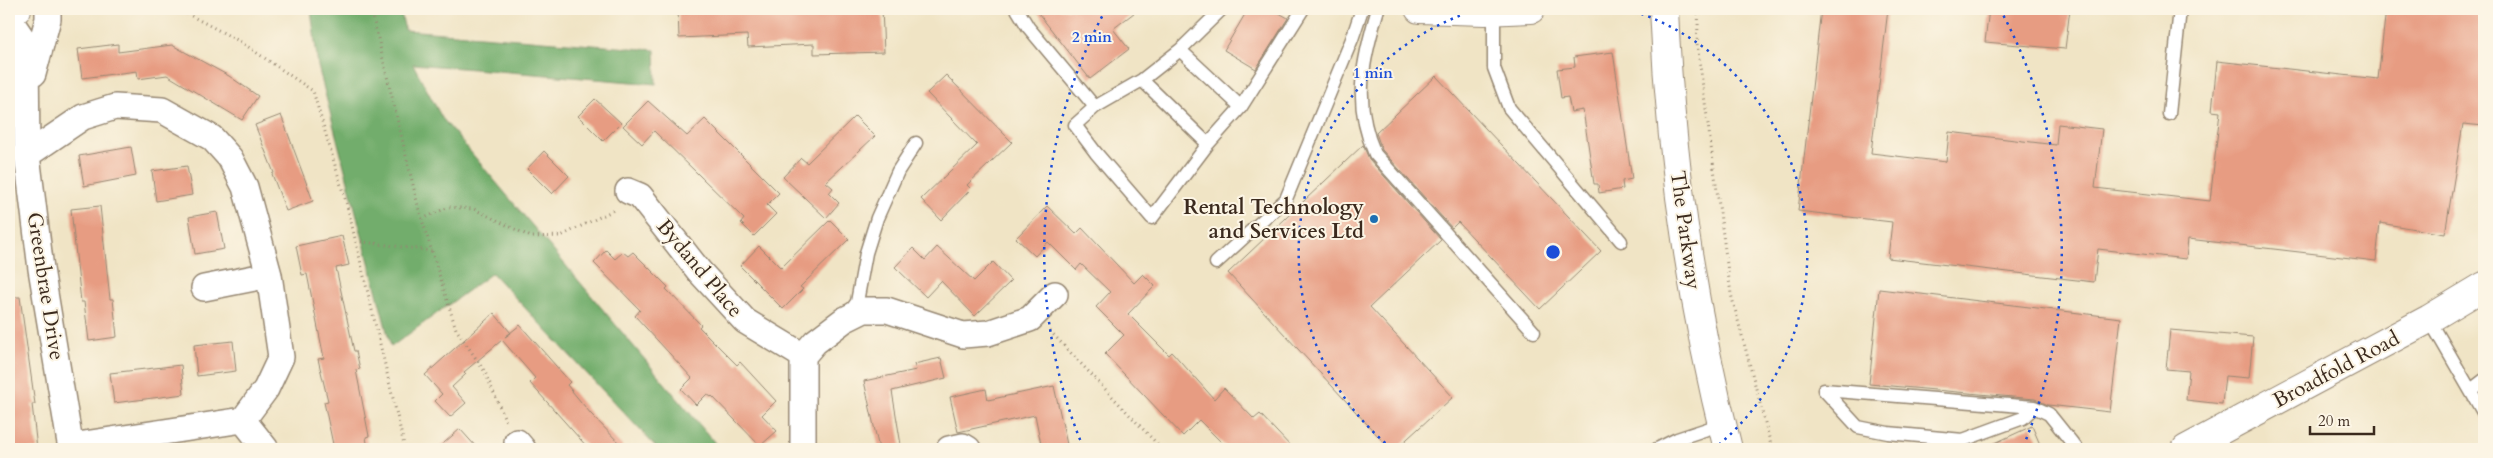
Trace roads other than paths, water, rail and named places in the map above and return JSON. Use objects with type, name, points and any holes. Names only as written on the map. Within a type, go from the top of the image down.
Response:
[{"type":"street","name":"Greenbrae Drive","points":[[27,92],[46,28],[48,9]]},
{"type":"street","points":[[1419,9],[1494,11],[1531,9]]},
{"type":"street","name":"The Parkway","points":[[1664,9],[1667,76],[1686,242],[1706,358],[1725,437]]},
{"type":"street","name":"Greenbrae Drive","points":[[13,12],[26,49],[27,155],[42,269],[71,448]]},
{"type":"street","points":[[27,155],[83,117],[115,107],[162,110],[212,138],[230,158],[245,186],[269,275],[281,358],[266,389],[243,420],[71,448]]},
{"type":"street","name":"Bydand Place","points":[[628,191],[640,196],[699,271],[745,321],[803,356]]},
{"type":"street","points":[[204,288],[269,275]]},
{"type":"street","name":"Broadfold Road","points":[[2186,449],[2429,319],[2484,286]]},
{"type":"street","points":[[803,449],[803,356],[815,342],[844,320],[864,310],[887,310],[963,334],[988,333],[1030,319],[1055,294]]},
{"type":"street","points":[[243,420],[266,449]]},
{"type":"street","points":[[948,449],[962,446],[968,449]]},
{"type":"lane","points":[[1017,9],[1028,27],[1095,107]]},
{"type":"lane","points":[[1222,9],[1180,50],[1142,80],[1095,107],[1075,125],[1096,153],[1152,218],[1208,144],[1241,107],[1304,9]]},
{"type":"lane","points":[[1216,263],[1286,199],[1352,39],[1362,9]]},
{"type":"lane","points":[[1378,9],[1362,67],[1361,82],[1367,136],[1375,154],[1534,332]]},
{"type":"lane","points":[[2169,114],[2180,9]]},
{"type":"lane","points":[[1494,11],[1494,68],[1509,108],[1621,241]]},
{"type":"lane","points":[[1180,50],[1241,107]]},
{"type":"lane","points":[[1142,80],[1208,144]]},
{"type":"lane","points":[[844,320],[857,302],[866,253],[884,200],[898,171],[916,143]]},
{"type":"lane","points":[[2429,319],[2484,414]]},
{"type":"lane","points":[[2471,390],[2484,380]]},
{"type":"lane","points":[[2034,407],[2023,418],[1963,440],[1888,433],[1858,427],[1824,390],[2034,407],[2049,414],[2077,449]]},
{"type":"lane","points":[[1658,449],[1677,439],[1725,437]]},
{"type":"place","name":"Rental Technology and Services Ltd","points":[[1374,219]]}]
